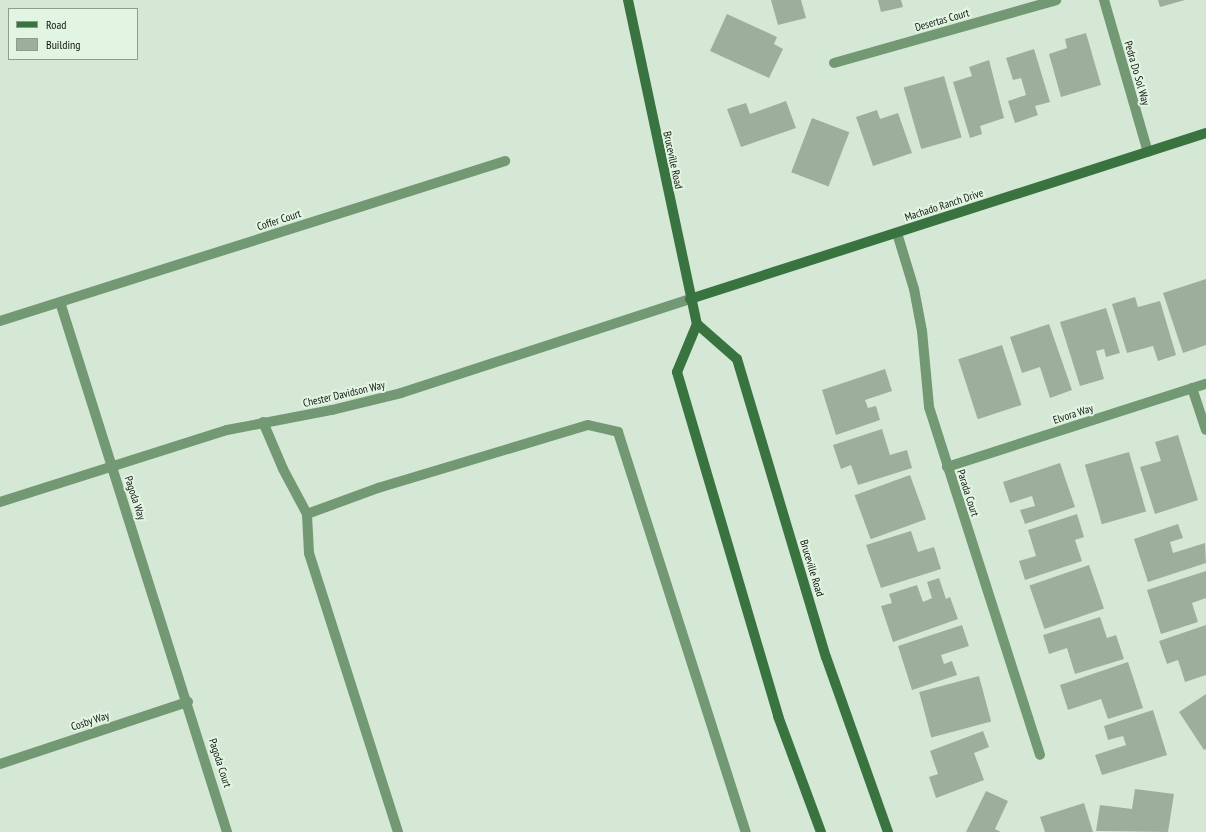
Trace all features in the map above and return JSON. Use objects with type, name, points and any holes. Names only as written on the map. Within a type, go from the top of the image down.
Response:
[{"type":"main road","name":"Bruceville Road","points":[[628,0],[690,299],[697,324],[737,359],[826,657],[888,832]]},
{"type":"main road","name":"Machado Ranch Drive","points":[[690,299],[1206,133]]},
{"type":"main road","points":[[697,324],[677,372],[778,716],[821,832]]},
{"type":"street","name":"Desertas Court","points":[[834,63],[1056,0]]},
{"type":"street","name":"Pedra Do Sol Way","points":[[1104,0],[1148,152]]},
{"type":"street","name":"Coffer Court","points":[[0,321],[505,161]]},
{"type":"street","name":"Parada Court","points":[[897,233],[914,289],[922,331],[929,407],[1040,755]]},
{"type":"street","name":"Chester Davidson Way","points":[[0,502],[227,430],[332,410],[401,393],[690,299]]},
{"type":"street","name":"Pagoda Way","points":[[60,302],[188,702]]},
{"type":"street","name":"Elvora Way","points":[[947,467],[1206,384]]},
{"type":"street","points":[[1192,388],[1206,430]]},
{"type":"street","points":[[263,422],[283,469],[307,514],[309,553],[398,832]]},
{"type":"street","points":[[307,514],[378,488],[588,425],[618,432],[746,832]]},
{"type":"street","name":"Cosby Way","points":[[0,764],[188,702]]},
{"type":"street","name":"Pagoda Court","points":[[188,702],[227,832]]},
{"type":"building","points":[[771,0],[801,0],[806,18],[778,25]]},
{"type":"building","points":[[878,0],[901,0],[903,7],[881,12]]},
{"type":"building","points":[[1158,0],[1185,0],[1160,7]]},
{"type":"building","points":[[727,14],[777,37],[774,44],[783,49],[769,78],[710,51]]},
{"type":"building","points":[[1086,33],[1101,85],[1061,97],[1049,54],[1067,48],[1065,39]]},
{"type":"building","points":[[1034,49],[1050,102],[1035,106],[1038,115],[1015,123],[1008,101],[1026,95],[1021,78],[1013,80],[1006,58]]},
{"type":"building","points":[[989,60],[1004,118],[980,126],[982,134],[970,138],[953,82],[972,76],[969,67]]},
{"type":"building","points":[[944,76],[962,138],[921,149],[904,88]]},
{"type":"building","points":[[786,101],[796,128],[741,147],[727,109],[746,103],[750,114]]},
{"type":"building","points":[[877,110],[880,119],[898,113],[912,153],[873,166],[856,117]]},
{"type":"building","points":[[812,118],[849,132],[829,186],[791,172]]},
{"type":"building","points":[[1206,279],[1206,345],[1183,353],[1163,293]]},
{"type":"building","points":[[1135,297],[1138,307],[1160,301],[1176,355],[1158,361],[1153,346],[1127,353],[1112,304]]},
{"type":"building","points":[[1106,308],[1120,353],[1106,357],[1104,349],[1096,351],[1104,379],[1080,386],[1060,322]]},
{"type":"building","points":[[1049,324],[1072,390],[1050,398],[1040,367],[1022,373],[1010,337]]},
{"type":"building","points":[[1002,345],[1021,405],[978,419],[958,359]]},
{"type":"building","points":[[885,369],[892,391],[865,400],[868,408],[876,406],[880,420],[836,435],[822,390]]},
{"type":"building","points":[[882,429],[890,455],[907,450],[912,468],[858,485],[851,465],[841,469],[833,445]]},
{"type":"building","points":[[1178,435],[1198,500],[1155,514],[1140,467],[1161,461],[1155,442]]},
{"type":"building","points":[[1129,452],[1146,512],[1102,524],[1085,465]]},
{"type":"building","points":[[1060,463],[1075,507],[1025,524],[1020,510],[1035,506],[1032,496],[1010,503],[1003,482]]},
{"type":"building","points":[[910,475],[926,519],[871,539],[855,495]]},
{"type":"building","points":[[1077,514],[1084,537],[1075,540],[1082,561],[1025,580],[1019,561],[1036,556],[1028,530]]},
{"type":"building","points":[[1178,524],[1183,538],[1170,542],[1173,553],[1205,543],[1206,563],[1148,582],[1134,539]]},
{"type":"building","points":[[911,531],[918,552],[934,547],[941,569],[881,588],[866,545]]},
{"type":"building","points":[[1089,565],[1104,608],[1044,629],[1029,586]]},
{"type":"building","points":[[1206,571],[1206,598],[1192,603],[1198,622],[1161,634],[1147,590]]},
{"type":"building","points":[[939,578],[946,599],[950,597],[958,619],[893,642],[881,606],[892,603],[889,594],[917,585],[923,602],[932,598],[927,582]]},
{"type":"building","points":[[1100,617],[1107,638],[1116,635],[1124,659],[1075,674],[1067,648],[1049,654],[1043,635]]},
{"type":"building","points":[[962,625],[969,646],[941,655],[944,664],[952,661],[957,675],[912,690],[898,646]]},
{"type":"building","points":[[1206,625],[1206,675],[1185,682],[1178,660],[1167,664],[1159,641]]},
{"type":"building","points":[[1128,662],[1143,708],[1108,719],[1101,699],[1068,710],[1060,685]]},
{"type":"building","points":[[979,676],[991,721],[931,737],[919,692]]},
{"type":"building","points":[[1206,694],[1206,749],[1204,750],[1179,712]]},
{"type":"building","points":[[1153,710],[1167,755],[1102,775],[1095,755],[1126,745],[1123,736],[1108,740],[1104,726]]},
{"type":"building","points":[[983,731],[989,747],[974,753],[984,780],[936,798],[929,777],[938,774],[930,751]]},
{"type":"building","points":[[1135,789],[1174,794],[1168,832],[1096,831],[1100,805],[1132,809]]},
{"type":"building","points":[[986,791],[1008,801],[995,829],[1001,832],[966,832]]},
{"type":"building","points":[[1084,803],[1093,832],[1045,832],[1040,817]]}]
